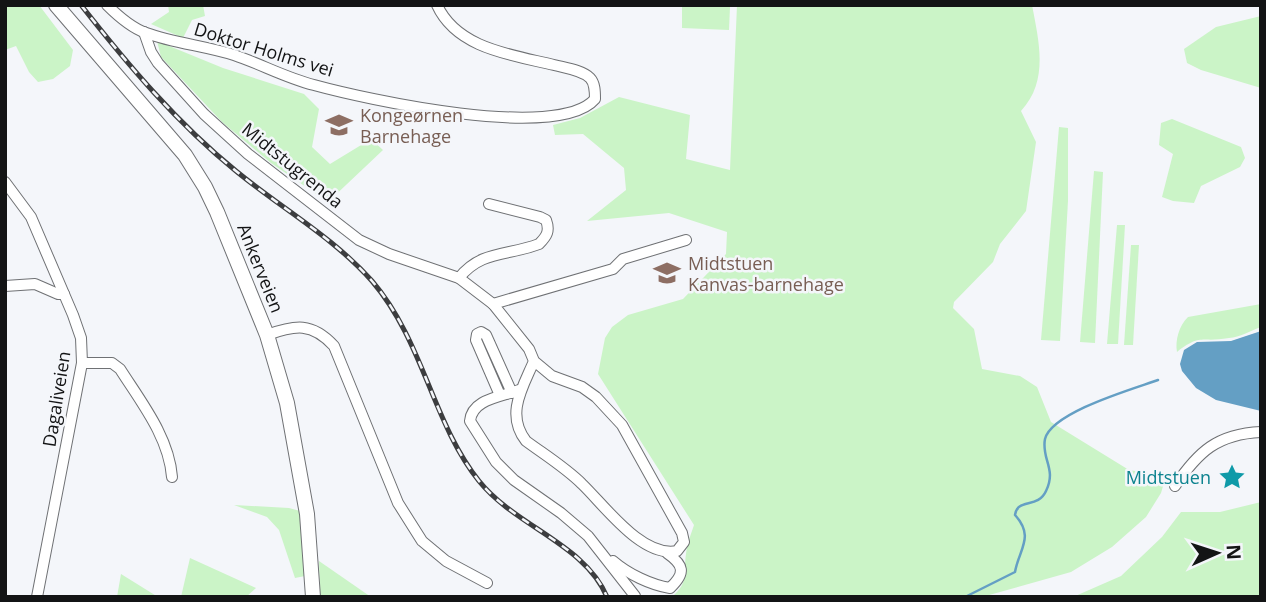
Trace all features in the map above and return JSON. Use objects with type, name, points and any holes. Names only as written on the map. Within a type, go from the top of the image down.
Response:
[{"type":"main road","name":"Ankerveien","points":[[56,5],[175,142],[192,165],[217,212],[267,335],[285,395],[298,457],[309,536],[313,597]]},
{"type":"street","name":"Doktor Holms vei","points":[[107,5],[144,32],[232,55],[312,85],[505,118],[541,118],[575,111],[594,99],[593,82],[589,76],[509,54],[464,37],[450,25],[437,5]]},
{"type":"street","name":"Midtstugrenda","points":[[144,32],[158,63],[204,114],[258,162],[359,240],[389,254],[459,278],[493,304],[529,349],[534,361],[552,376],[582,387],[596,397],[622,425],[645,462],[682,533],[684,542],[677,551],[667,553]]},
{"type":"street","name":"Dagaliveien","points":[[5,182],[31,217],[81,338],[82,363],[37,597]]},
{"type":"street","points":[[459,278],[467,268],[483,257],[539,244],[549,229],[546,220],[540,217],[489,204]]},
{"type":"street","points":[[493,304],[612,269],[624,259],[686,240]]},
{"type":"street","points":[[5,286],[36,284],[64,294]]},
{"type":"street","points":[[267,335],[288,328],[307,328],[322,334],[334,346],[398,503],[416,532],[422,541],[446,561],[487,583]]},
{"type":"street","points":[[499,393],[476,340],[477,334],[481,332],[486,335],[516,392],[517,425],[526,440],[573,476],[606,510],[646,544],[667,553],[679,562],[682,571],[670,588],[660,587],[623,569],[561,513],[514,480],[496,462],[470,421],[477,405],[516,392],[534,361]]},
{"type":"street","points":[[82,363],[112,363],[120,369],[163,439],[172,477]]},
{"type":"street","points":[[1175,486],[1194,460],[1211,446],[1234,436],[1261,432]]},
{"type":"street","points":[[587,536],[635,596]]},
{"type":"green space","points":[[5,5],[39,5],[73,50],[70,66],[53,79],[38,82],[29,72],[16,46],[5,50]]},
{"type":"green space","points":[[168,5],[203,5],[205,16],[192,20],[183,38],[151,24],[169,12]]},
{"type":"green space","points":[[682,5],[730,7],[729,30],[682,28]]},
{"type":"green space","points":[[737,5],[1032,5],[1040,61],[1036,87],[1021,111],[1036,142],[1026,211],[1000,244],[993,262],[954,302],[953,308],[974,329],[982,369],[1020,376],[1037,387],[1051,422],[1129,470],[1166,476],[1161,493],[1146,517],[1112,547],[1071,572],[982,597],[672,597],[684,581],[687,550],[694,525],[598,374],[605,338],[612,327],[628,315],[683,299],[726,254],[727,232],[669,213],[587,221],[626,190],[624,168],[583,134],[555,135],[553,125],[580,118],[619,97],[690,115],[686,159],[730,170]]},
{"type":"green space","points":[[1261,16],[1261,88],[1201,70],[1187,63],[1184,49],[1216,27]]},
{"type":"green space","points":[[157,41],[223,68],[304,94],[319,109],[312,147],[330,164],[371,139],[383,150],[328,202],[271,163],[222,122],[161,57]]},
{"type":"green space","points":[[1172,119],[1241,147],[1245,158],[1240,167],[1201,186],[1194,203],[1162,197],[1173,154],[1159,145],[1161,123]]},
{"type":"green space","points":[[1059,127],[1068,128],[1068,201],[1060,341],[1041,340]]},
{"type":"green space","points":[[1094,171],[1103,172],[1095,343],[1080,342]]},
{"type":"green space","points":[[1117,225],[1125,225],[1118,344],[1107,344]]},
{"type":"green space","points":[[1131,245],[1139,245],[1133,345],[1124,345]]},
{"type":"green space","points":[[1261,304],[1261,327],[1233,337],[1191,342],[1177,352],[1178,333],[1188,317]]},
{"type":"green space","points":[[1261,502],[1261,597],[1073,597],[1121,576],[1162,537],[1181,512],[1220,512]]},
{"type":"green space","points":[[234,505],[300,511],[305,576],[295,578],[279,530],[267,517]]},
{"type":"green space","points":[[190,558],[256,588],[246,597],[181,597]]},
{"type":"green space","points":[[319,561],[371,597],[320,597]]},
{"type":"green space","points":[[121,574],[158,597],[117,597]]},
{"type":"water","points":[[1261,331],[1261,411],[1216,400],[1196,388],[1182,371],[1180,364],[1184,350],[1197,342],[1231,341]]},
{"type":"waterway","points":[[965,597],[1015,572],[1025,537],[1021,523],[1015,515],[1020,507],[1038,500],[1046,491],[1050,476],[1044,446],[1051,429],[1077,411],[1158,380]]},
{"type":"railway","points":[[81,5],[135,71],[214,153],[341,250],[372,281],[404,330],[450,433],[479,481],[494,497],[583,563],[597,579],[607,597]]},
{"type":"place","name":"Kongeørnen Barnehage","points":[[339,125]]},
{"type":"place","name":"Midtstuen Kanvas-barnehage","points":[[667,273]]},
{"type":"place","name":"Midtstuen","points":[[1232,477]]}]
